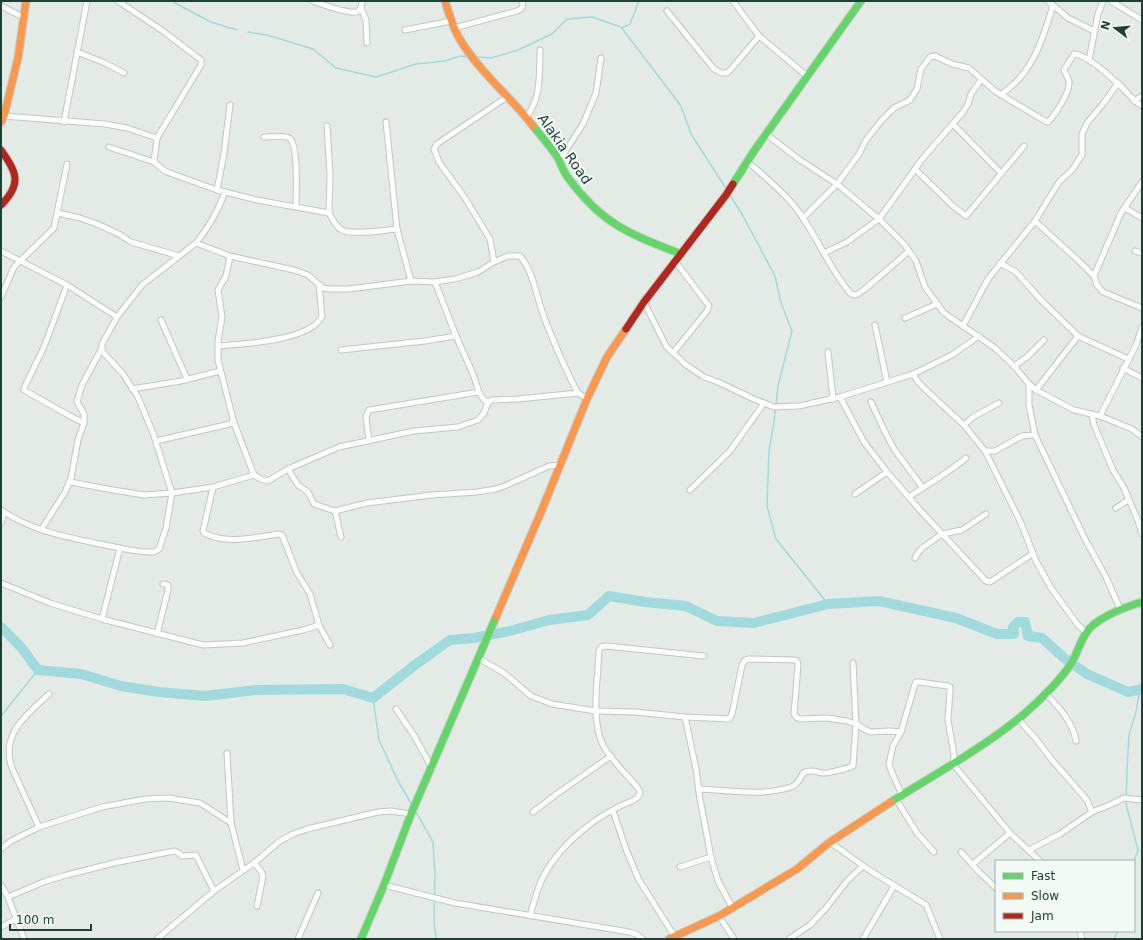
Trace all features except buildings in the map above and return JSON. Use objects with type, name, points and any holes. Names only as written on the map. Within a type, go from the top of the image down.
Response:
[{"type":"street","points":[[26,1],[18,58],[2,119],[112,125],[128,128],[157,138]]},
{"type":"street","points":[[64,122],[88,1]]},
{"type":"street","points":[[118,1],[163,31],[202,60],[201,65],[157,138],[154,162]]},
{"type":"street","points":[[313,1],[350,12],[357,12],[361,8]]},
{"type":"street","points":[[362,1],[361,8],[366,20],[367,43]]},
{"type":"street","name":"Alakia Road","points":[[445,1],[453,24],[468,52],[526,118],[559,161],[565,174],[580,194],[621,229],[680,254]]},
{"type":"street","points":[[405,30],[453,24],[517,11],[521,9],[523,5],[522,1]]},
{"type":"street","points":[[733,1],[759,36],[781,56],[807,76]]},
{"type":"street","points":[[361,939],[413,810],[541,512],[587,399],[607,357],[644,302],[728,192],[747,161],[861,1]]},
{"type":"street","points":[[1089,60],[1098,14],[1103,1]]},
{"type":"street","points":[[1111,1],[1142,20]]},
{"type":"street","points":[[1050,3],[1068,18],[1094,31]]},
{"type":"street","points":[[1002,95],[1019,79],[1033,59],[1052,9],[1050,3]]},
{"type":"street","points":[[1,6],[23,17]]},
{"type":"street","points":[[667,11],[714,69],[721,73],[727,73],[759,36]]},
{"type":"street","points":[[526,118],[537,98],[539,86],[540,50]]},
{"type":"street","points":[[77,52],[99,60],[124,73]]},
{"type":"street","points":[[803,218],[837,184],[859,154],[866,140],[881,121],[894,108],[910,100],[917,89],[921,69],[930,57],[935,56],[952,64],[968,68],[981,80],[1002,95],[1043,121],[1048,122],[1056,111],[1069,85],[1069,80],[1064,70],[1074,54],[1078,54],[1089,60],[1118,83],[1134,101],[1142,106]]},
{"type":"street","points":[[559,161],[583,124],[596,93],[601,58]]},
{"type":"street","points":[[824,253],[847,242],[879,219],[915,169],[963,112],[968,104],[971,94],[981,80]]},
{"type":"street","points":[[962,326],[988,279],[1035,221],[1059,182],[1072,170],[1082,155],[1082,134],[1087,123],[1118,83]]},
{"type":"street","points":[[1134,101],[1142,96]]},
{"type":"street","points":[[494,262],[490,239],[465,198],[439,162],[434,149],[437,144],[507,97]]},
{"type":"street","points":[[217,190],[224,153],[230,105]]},
{"type":"street","points":[[386,122],[397,229],[411,282]]},
{"type":"street","points":[[953,124],[1001,173]]},
{"type":"street","points":[[327,126],[330,174],[329,213],[338,228],[342,231],[354,232],[397,229]]},
{"type":"street","points":[[766,134],[800,160],[837,184],[879,219],[909,251],[916,261],[925,287],[937,304],[950,318],[995,348],[1036,390],[1074,410],[1100,416],[1132,429],[1142,437]]},
{"type":"street","points":[[264,137],[286,137],[290,138],[293,144],[295,155],[296,206]]},
{"type":"street","points":[[915,169],[953,206],[966,216],[1024,146]]},
{"type":"street","points":[[109,147],[154,162],[165,171],[175,176],[217,190],[257,200],[329,213]]},
{"type":"street","points":[[1,150],[13,167],[15,173],[10,195],[1,205]]},
{"type":"street","points":[[747,161],[777,188],[803,218],[830,264],[850,294],[856,295],[864,290],[909,251]]},
{"type":"street","points":[[1,297],[10,274],[19,261],[54,228],[67,164]]},
{"type":"street","points":[[1094,276],[1112,231],[1142,182]]},
{"type":"street","points":[[41,530],[70,482],[78,440],[84,423],[84,414],[77,402],[82,385],[102,348],[102,344],[117,318],[142,285],[196,243],[211,224],[225,192]]},
{"type":"street","points":[[1125,208],[1142,218]]},
{"type":"street","points":[[58,213],[97,224],[119,234],[131,242],[179,256]]},
{"type":"street","points":[[1035,221],[1094,276],[1097,285],[1103,292],[1142,308]]},
{"type":"street","points":[[196,243],[230,256],[294,270],[308,276],[323,288],[349,289],[411,282],[435,282],[456,279],[478,272],[494,262],[508,256],[520,256],[523,259],[536,291],[544,318],[567,374],[578,393],[587,399]]},
{"type":"street","points":[[1,251],[68,285],[117,318]]},
{"type":"street","points":[[1135,251],[1142,253]]},
{"type":"street","points":[[230,256],[226,276],[218,290],[222,316],[218,346],[218,360],[234,423],[254,475]]},
{"type":"street","points":[[673,353],[707,311],[709,306],[675,261]]},
{"type":"street","points":[[1000,263],[1016,272],[1033,292],[1078,336],[1128,359]]},
{"type":"street","points":[[435,282],[479,392],[484,400],[489,402]]},
{"type":"street","points":[[68,285],[44,347],[24,390],[84,423]]},
{"type":"street","points":[[218,346],[258,343],[305,330],[317,322],[322,316],[320,285]]},
{"type":"street","points":[[644,302],[663,340],[673,353],[685,364],[704,377],[769,405],[799,406],[840,398],[913,374],[952,355],[979,336]]},
{"type":"street","points":[[905,318],[937,304]]},
{"type":"street","points":[[161,320],[187,379]]},
{"type":"street","points":[[875,326],[887,382]]},
{"type":"street","points":[[1100,416],[1136,345],[1142,327]]},
{"type":"street","points":[[341,350],[425,341],[456,336]]},
{"type":"street","points":[[1036,390],[1078,336]]},
{"type":"street","points":[[1014,366],[1027,357],[1044,340]]},
{"type":"street","points":[[1,523],[3,511],[41,530],[120,548],[148,552],[154,552],[158,549],[166,528],[172,493],[156,441],[143,407],[123,374],[105,355],[102,348]]},
{"type":"street","points":[[828,352],[833,399]]},
{"type":"street","points":[[1123,368],[1142,378]]},
{"type":"street","points":[[132,389],[187,379],[220,370]]},
{"type":"street","points":[[913,374],[918,382],[964,425],[984,451],[1021,523],[1030,544],[1032,554],[1051,588],[1078,625],[1086,632]]},
{"type":"street","points":[[1029,384],[1029,405],[1035,435],[1086,541],[1106,577],[1120,609]]},
{"type":"street","points":[[369,441],[366,417],[369,410],[479,392]]},
{"type":"street","points":[[70,482],[144,495],[172,493],[213,487],[254,475],[268,480],[288,469],[339,447],[414,432],[458,427],[478,420],[481,418],[489,402],[492,400],[578,393]]},
{"type":"street","points":[[840,398],[864,442],[887,472],[986,581],[990,582],[1032,554]]},
{"type":"street","points":[[871,402],[884,432],[894,449],[923,488]]},
{"type":"street","points":[[964,425],[973,417],[999,403]]},
{"type":"street","points":[[690,490],[730,451],[769,405]]},
{"type":"street","points":[[1092,415],[1094,425],[1113,470],[1124,488],[1142,534]]},
{"type":"street","points":[[156,441],[234,423]]},
{"type":"street","points":[[984,451],[995,452],[1022,436],[1035,435]]},
{"type":"street","points":[[909,497],[952,470],[966,458]]},
{"type":"street","points":[[288,469],[298,484],[308,492],[314,504],[335,511],[367,502],[496,489],[516,482],[549,466],[560,465]]},
{"type":"street","points":[[855,494],[887,472]]},
{"type":"street","points":[[213,487],[203,531],[204,533],[213,537],[239,540],[279,534],[282,535],[297,573],[310,594],[319,625],[330,645]]},
{"type":"street","points":[[1116,508],[1128,500]]},
{"type":"street","points":[[335,511],[341,537]]},
{"type":"street","points":[[915,558],[922,548],[942,534],[962,530],[986,514]]},
{"type":"street","points":[[102,619],[120,548]]},
{"type":"street","points":[[1,583],[50,602],[102,619],[204,645],[232,644],[262,640],[319,625]]},
{"type":"street","points":[[156,634],[168,590],[168,585],[163,584]]},
{"type":"street","points":[[613,811],[627,852],[639,880],[672,938],[719,916],[797,869],[830,842],[873,812],[997,735],[1018,719],[1059,679],[1070,664],[1086,632],[1093,625],[1120,609],[1142,602]]},
{"type":"street","points":[[530,916],[544,874],[559,854],[587,825],[634,800],[638,797],[640,792],[605,748],[601,740],[596,711],[599,651],[601,646],[704,656]]},
{"type":"street","points":[[478,658],[504,673],[532,696],[540,700],[566,707],[596,711],[635,712],[685,717],[729,719],[732,714],[742,665],[745,660],[795,660],[797,661],[798,665],[794,714],[796,717],[800,719],[826,718],[847,721],[871,732],[901,732]]},
{"type":"street","points":[[698,789],[757,792],[776,791],[795,785],[799,782],[804,772],[815,770],[823,773],[853,766],[856,724],[853,664]]},
{"type":"street","points":[[934,852],[917,833],[899,797],[889,764],[893,746],[901,732],[916,682],[950,687],[948,720],[954,755],[952,764]]},
{"type":"street","points":[[1045,693],[1061,710],[1070,725],[1076,741]]},
{"type":"street","points":[[39,827],[12,768],[9,759],[9,749],[12,736],[20,721],[49,694]]},
{"type":"street","points":[[396,709],[415,737],[432,768]]},
{"type":"street","points":[[685,717],[712,857],[718,881],[732,907]]},
{"type":"street","points":[[1018,719],[1088,800],[1092,812]]},
{"type":"street","points":[[227,753],[231,823],[243,870]]},
{"type":"street","points":[[533,812],[611,756]]},
{"type":"street","points":[[952,764],[1010,833],[1039,860]]},
{"type":"street","points":[[1,849],[11,841],[39,827],[113,804],[145,800],[168,798],[200,804],[231,823]]},
{"type":"street","points":[[1029,850],[1060,834],[1092,812],[1126,798],[1142,800]]},
{"type":"street","points":[[157,939],[214,891],[254,863],[280,841],[307,829],[378,812],[413,810]]},
{"type":"street","points":[[973,864],[1010,833]]},
{"type":"street","points":[[830,842],[863,866],[926,905],[940,939]]},
{"type":"street","points":[[8,897],[46,881],[67,875],[174,851],[182,856],[196,855],[214,891]]},
{"type":"street","points":[[961,852],[995,887]]},
{"type":"street","points":[[680,867],[712,857]]},
{"type":"street","points":[[254,863],[261,871],[263,876],[257,906]]},
{"type":"street","points":[[789,939],[810,925],[826,908],[847,881],[863,866]]},
{"type":"street","points":[[1,885],[8,897],[24,939]]},
{"type":"street","points":[[384,885],[441,900],[629,932],[636,934],[643,939]]},
{"type":"street","points":[[863,939],[894,886]]},
{"type":"street","points":[[298,939],[318,893]]},
{"type":"street","points":[[719,916],[734,939]]},
{"type":"street","points":[[1,927],[16,919]]},
{"type":"waterway","points":[[173,1],[211,22],[237,30]]},
{"type":"waterway","points":[[622,28],[630,24],[639,1]]},
{"type":"waterway","points":[[477,57],[491,58],[518,50],[552,34],[567,19],[592,17],[621,27],[681,106],[691,134],[727,190]]},
{"type":"waterway","points":[[248,32],[267,35],[313,49],[336,68],[376,77],[416,64],[445,61],[460,56],[469,57]]},
{"type":"waterway","points":[[730,195],[775,276],[781,303],[792,331],[778,386],[769,451],[767,506],[776,539],[828,604]]},
{"type":"waterway","points":[[1,627],[21,647],[38,670],[81,674],[121,686],[159,692],[205,696],[255,690],[343,689],[373,698],[450,640],[474,638],[510,631],[549,620],[588,615],[609,596],[645,602],[686,606],[717,621],[754,623],[828,604],[879,601],[956,618],[997,634],[1014,634],[1013,627],[1018,622],[1025,622],[1028,636],[1042,638],[1064,658],[1087,674],[1128,692],[1142,689]]},
{"type":"waterway","points":[[1,716],[38,670]]},
{"type":"waterway","points":[[1134,860],[1138,850],[1126,804],[1127,770],[1129,735],[1136,712],[1140,689]]},
{"type":"waterway","points":[[373,698],[379,740],[398,781],[412,805]]},
{"type":"waterway","points":[[415,810],[433,842],[435,875],[434,920],[436,939]]},
{"type":"waterway","points":[[1114,939],[1118,932]]},
{"type":"traffic: fast","points":[[733,184],[754,151],[861,1]]},
{"type":"traffic: fast","points":[[533,126],[559,160],[567,177],[581,195],[606,218],[632,234],[681,254]]},
{"type":"traffic: fast","points":[[891,802],[975,750],[1008,727],[1023,715],[1063,675],[1072,662],[1086,633],[1093,625],[1116,611],[1142,602]]},
{"type":"traffic: fast","points":[[361,939],[384,885],[411,814],[496,617]]},
{"type":"traffic: slow","points":[[1,122],[4,116],[18,58],[26,1]]},
{"type":"traffic: slow","points":[[445,1],[454,28],[474,60],[533,126]]},
{"type":"traffic: slow","points":[[496,617],[587,399],[607,357],[626,329]]},
{"type":"traffic: slow","points":[[669,939],[719,916],[797,869],[830,842],[891,802]]},
{"type":"traffic: jam","points":[[1,150],[10,165],[15,178],[15,184],[12,190],[1,205]]},
{"type":"traffic: jam","points":[[626,329],[644,302],[733,184]]}]
